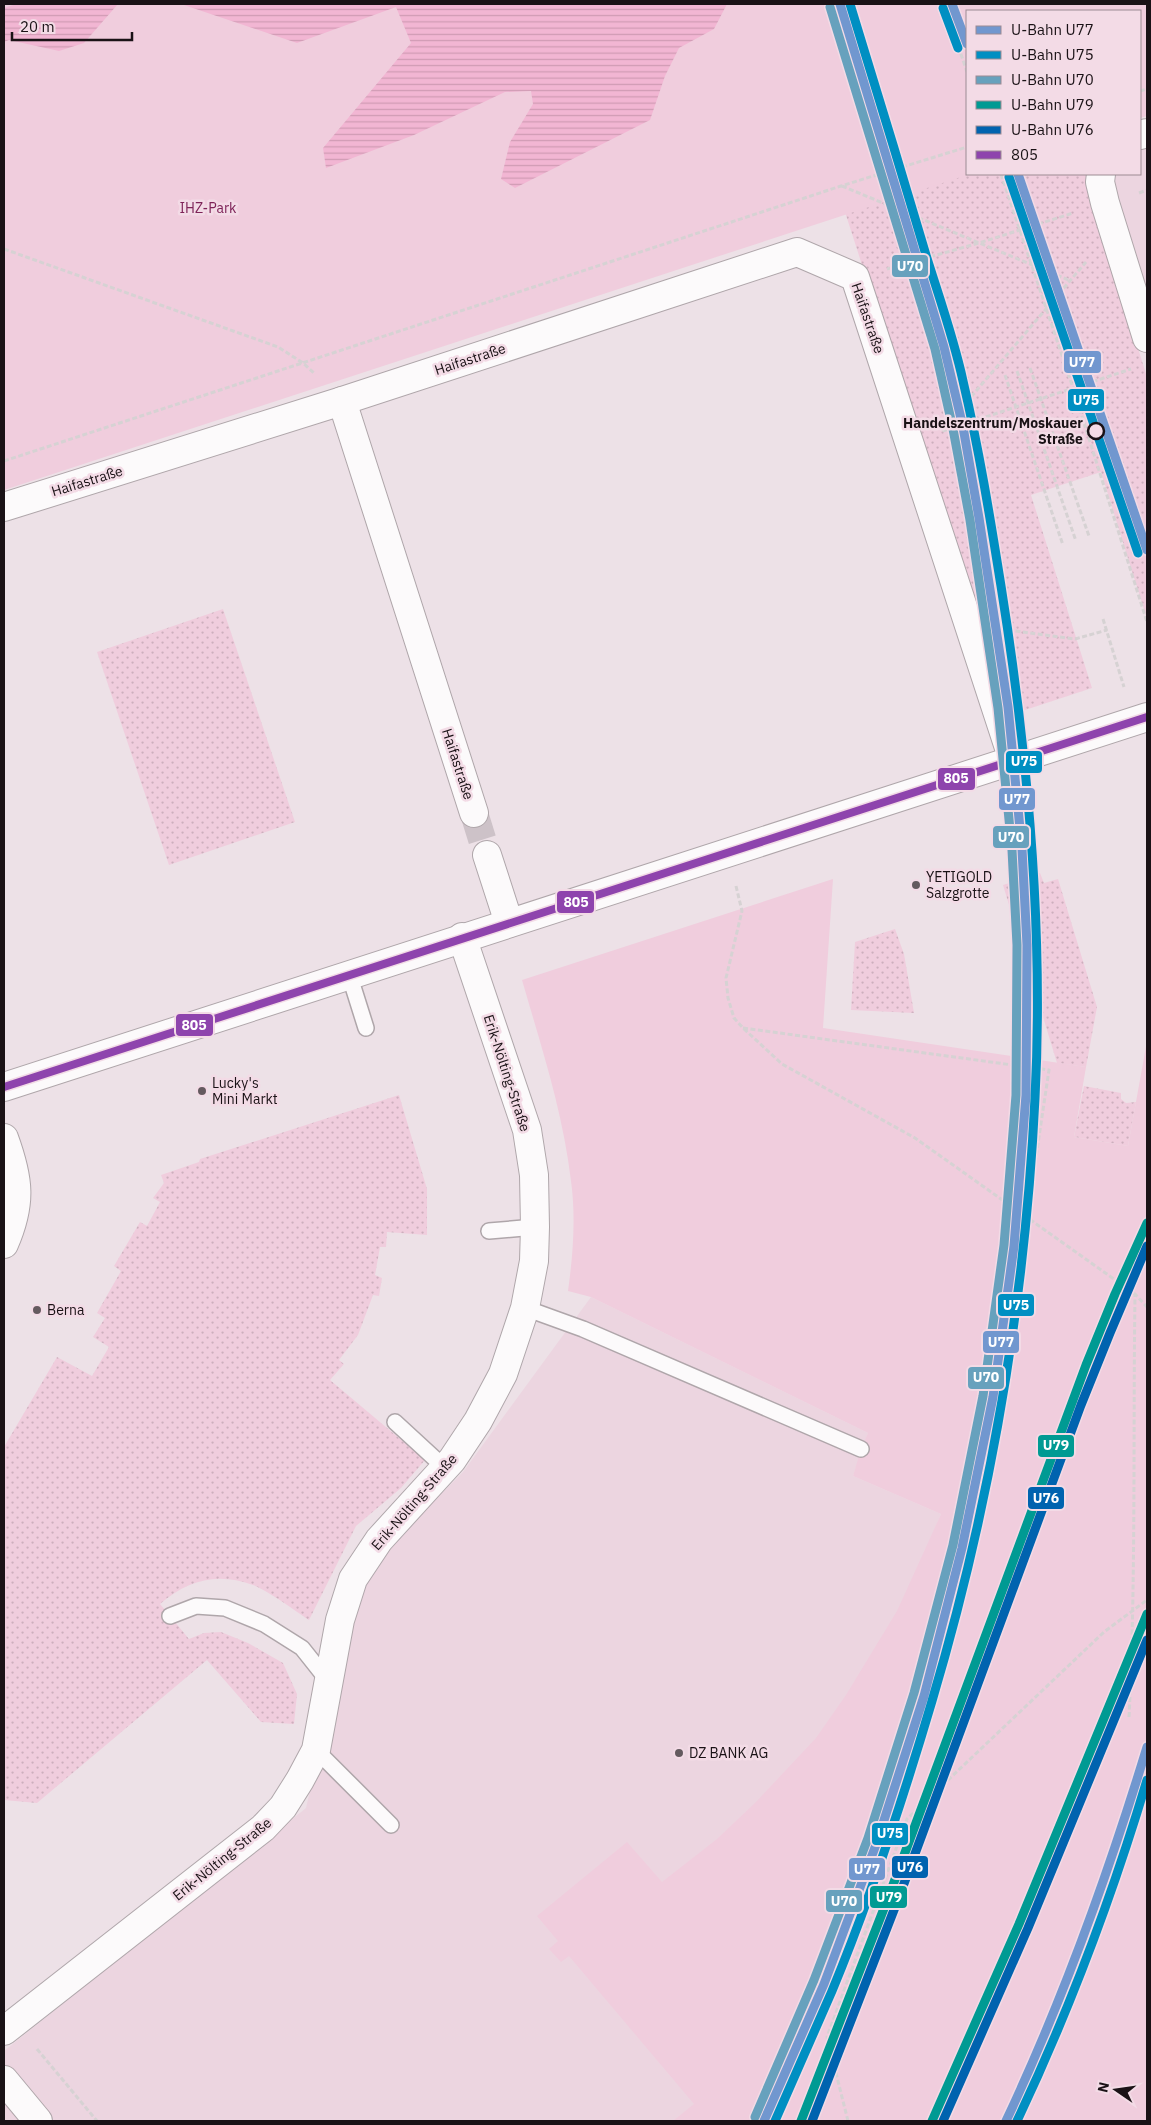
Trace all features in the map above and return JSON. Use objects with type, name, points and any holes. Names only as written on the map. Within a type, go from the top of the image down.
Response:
[{"type":"street","points":[[1101,175],[1100,182],[1105,203],[1147,338]]},
{"type":"street","name":"Haifastraße","points":[[4,507],[342,401],[797,252],[855,278],[1013,760]]},
{"type":"street","name":"Haifastraße","points":[[342,401],[474,813]]},
{"type":"street","points":[[4,1087],[462,937],[1141,719]]},
{"type":"street","points":[[487,855],[509,923]]},
{"type":"street","name":"Erik-Nölting-Straße","points":[[9,2027],[263,1828],[283,1807],[316,1750],[340,1620],[353,1579],[379,1540],[452,1460],[491,1400],[503,1374],[525,1308],[534,1260],[534,1175],[527,1130],[462,937]]},
{"type":"street","points":[[4,1138],[17,1184],[14,1221],[4,1244]]},
{"type":"street","points":[[4,2080],[38,2121]]},
{"type":"lane","points":[[350,974],[366,1028]]},
{"type":"lane","points":[[489,1231],[535,1227]]},
{"type":"lane","points":[[525,1308],[583,1329],[860,1449]]},
{"type":"lane","points":[[395,1422],[445,1468]]},
{"type":"lane","points":[[170,1616],[196,1606],[225,1608],[264,1624],[302,1648],[329,1682]]},
{"type":"lane","points":[[316,1750],[391,1824]]},
{"type":"path","points":[[944,4],[966,69]]},
{"type":"path","points":[[4,461],[841,186],[966,148]]},
{"type":"path","points":[[1001,175],[1073,388],[1147,622]]},
{"type":"path","points":[[841,186],[1071,281]]},
{"type":"path","points":[[855,278],[979,243],[1105,203]]},
{"type":"path","points":[[1113,229],[1071,281],[941,432],[1138,367]]},
{"type":"path","points":[[4,249],[278,347],[303,363]]},
{"type":"path","points":[[1030,368],[1089,536]]},
{"type":"path","points":[[1017,371],[1076,541]]},
{"type":"path","points":[[1005,375],[1063,546]]},
{"type":"path","points":[[1102,619],[1141,719]]},
{"type":"path","points":[[971,634],[989,628],[1075,639],[1107,630]]},
{"type":"path","points":[[728,852],[742,911],[726,978],[728,998],[734,1018],[743,1028],[782,1064],[915,1138],[1135,1294],[1147,1307]]},
{"type":"path","points":[[743,1028],[1049,1070],[1027,1217]]},
{"type":"path","points":[[1128,1717],[1132,1610],[1135,1294]]},
{"type":"path","points":[[848,2121],[827,2037],[906,1819],[1104,1632],[1147,1600]]},
{"type":"path","points":[[9,2027],[97,2121]]},
{"type":"shaded area","points":[[16,4],[118,4],[84,43],[59,51],[9,40],[4,42],[4,8]]},
{"type":"shaded area","points":[[181,4],[727,4],[714,29],[679,48],[665,76],[650,120],[515,188],[501,179],[510,142],[533,104],[531,91],[505,92],[414,135],[326,168],[323,148],[411,43],[396,7],[297,43]]},
{"type":"shaded area","points":[[1147,142],[1147,314],[1111,175],[1141,175],[1141,145]]},
{"type":"shaded area","points":[[591,1297],[868,1433],[853,1476],[941,1514],[699,2105],[680,2121],[4,2121],[4,2051],[306,1808],[360,1576],[463,1472]]},
{"type":"green space","name":"IHZ-Park","points":[[4,4],[1147,4],[1147,116],[1141,118],[1141,10],[966,10],[967,175],[4,490]]},
{"type":"green space","points":[[966,174],[1087,175],[1087,186],[1147,377],[1147,619],[1101,472],[1031,495],[1092,688],[1007,716],[836,184]]},
{"type":"green space","points":[[223,609],[295,822],[169,865],[97,652]]},
{"type":"green space","points":[[1040,873],[1044,883],[1058,879],[1097,1007],[1086,1067],[1057,1063],[1003,885]]},
{"type":"green space","points":[[833,879],[823,1028],[1086,1067],[1074,1137],[1128,1146],[1147,1041],[1147,2121],[673,2121],[694,2104],[569,1956],[561,1962],[549,1949],[558,1941],[537,1916],[627,1842],[662,1882],[717,1839],[756,1802],[816,1738],[846,1695],[897,1611],[941,1514],[853,1476],[868,1433],[591,1297],[568,1291],[574,1222],[573,1195],[563,1130],[551,1079],[522,980]]},
{"type":"green space","points":[[895,929],[904,954],[914,1013],[851,1010],[855,942]]},
{"type":"green space","points":[[1084,1086],[1121,1093],[1121,1099],[1126,1103],[1136,1102],[1128,1146],[1074,1137]]},
{"type":"green space","points":[[399,1095],[427,1189],[427,1235],[387,1232],[386,1247],[380,1247],[375,1275],[382,1278],[379,1296],[373,1295],[358,1335],[339,1360],[344,1364],[330,1380],[425,1460],[401,1488],[356,1526],[309,1620],[274,1596],[253,1585],[227,1579],[215,1579],[192,1584],[181,1589],[160,1604],[189,1639],[204,1633],[221,1632],[248,1643],[283,1663],[297,1694],[294,1724],[261,1722],[207,1660],[37,1803],[4,1800],[4,1447],[57,1357],[92,1376],[109,1347],[93,1337],[105,1318],[97,1313],[121,1271],[114,1266],[140,1222],[147,1226],[160,1202],[153,1198],[164,1183],[161,1175],[199,1162],[200,1159]]},
{"type":"tunnel","points":[[474,813],[487,855]]},
{"type":"metro line","name":"U77","points":[[764,2121],[824,1984],[877,1842],[924,1696],[962,1548],[993,1397],[1014,1246],[1026,1095],[1027,945],[1022,849],[1008,707],[979,518],[963,427],[944,347],[840,4]]},
{"type":"metro line","name":"U75","points":[[775,2121],[832,1991],[886,1848],[953,1627],[971,1553],[1002,1403],[1023,1251],[1035,1098],[1037,970],[1032,841],[1011,650],[988,509],[974,432],[955,350],[850,4]]},
{"type":"metro line","name":"U77","points":[[952,4],[966,41]]},
{"type":"metro line","name":"U70","points":[[755,2117],[814,1980],[868,1838],[914,1693],[953,1545],[983,1396],[1004,1245],[1016,1095],[1017,945],[1012,850],[998,708],[970,520],[953,429],[935,349],[830,7]]},
{"type":"metro line","name":"U75","points":[[943,8],[958,48]]},
{"type":"metro line","name":"U77","points":[[1018,175],[1147,550]]},
{"type":"metro line","name":"U75","points":[[1009,177],[1138,553]]},
{"type":"metro line","name":"U79","points":[[801,2121],[890,1893],[1086,1365],[1147,1223]]},
{"type":"metro line","name":"U76","points":[[812,2121],[899,1897],[1081,1405],[1147,1246]]},
{"type":"metro line","name":"U79","points":[[932,2121],[1019,1924],[1147,1614]]},
{"type":"metro line","name":"U76","points":[[943,2121],[1028,1928],[1147,1640]]},
{"type":"metro line","name":"U77","points":[[1006,2121],[1047,2030],[1083,1937],[1117,1842],[1147,1747]]},
{"type":"metro line","name":"U75","points":[[1017,2121],[1072,1996],[1119,1867],[1147,1780]]},
{"type":"transit line","name":"805","points":[[4,1087],[1147,717]]},
{"type":"place","name":"Handelszentrum/Moskauer Straße","points":[[1096,431]]},
{"type":"place","name":"YETIGOLD Salzgrotte","points":[[916,885]]},
{"type":"place","name":"Lucky's Mini Markt","points":[[202,1091]]},
{"type":"place","name":"Berna","points":[[37,1310]]},
{"type":"place","name":"DZ BANK AG","points":[[679,1753]]}]
